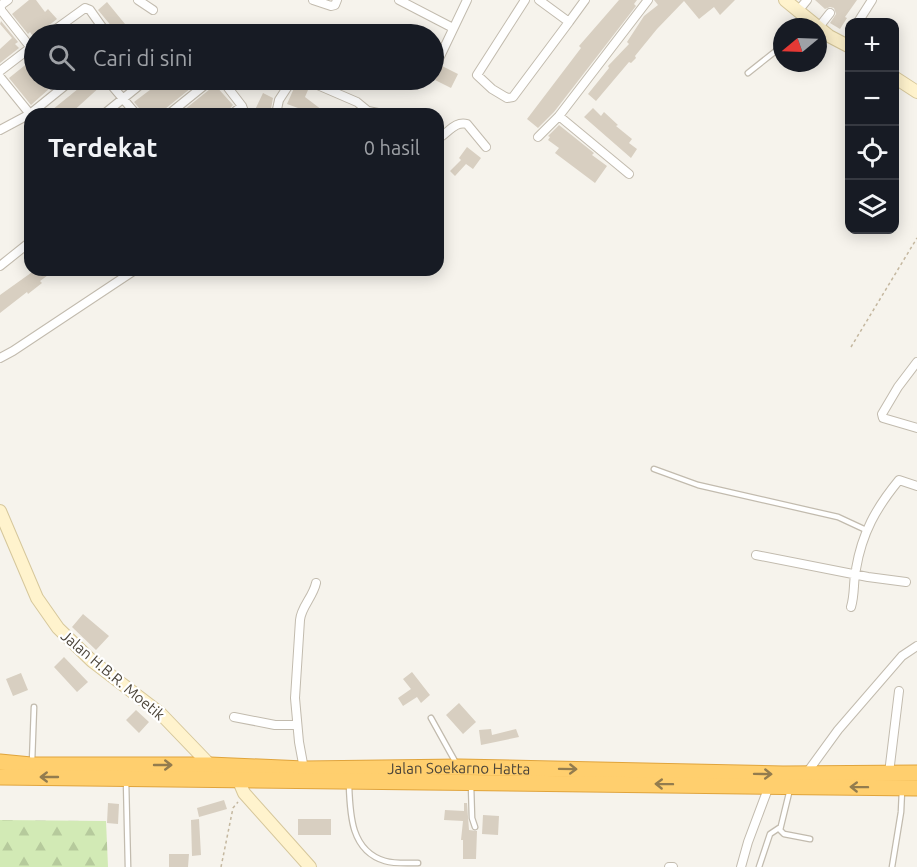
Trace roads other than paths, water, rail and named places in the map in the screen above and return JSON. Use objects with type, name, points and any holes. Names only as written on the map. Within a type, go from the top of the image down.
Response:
[{"type":"highway","name":"Jalan Soekarno Hatta","points":[[3,760],[32,765],[210,765],[304,769],[459,767],[806,774],[917,773]]},
{"type":"highway","name":"Jalan Soekarno Hatta","points":[[0,777],[126,777],[241,786],[349,780],[910,788]]},
{"type":"street","points":[[8,0],[1,5],[1,10],[24,37]]},
{"type":"street","points":[[138,0],[153,10]]},
{"type":"street","points":[[313,0],[331,6],[337,0]]},
{"type":"street","points":[[399,0],[453,28]]},
{"type":"street","points":[[444,47],[467,0]]},
{"type":"street","points":[[525,0],[477,75],[492,89],[507,98],[513,97],[585,0]]},
{"type":"street","points":[[539,0],[569,22]]},
{"type":"street","points":[[538,137],[559,116],[648,0]]},
{"type":"street","points":[[785,0],[805,18]]},
{"type":"street","points":[[798,11],[807,0]]},
{"type":"street","points":[[861,18],[872,0]]},
{"type":"street","points":[[63,24],[85,8],[90,10],[100,24]]},
{"type":"street","points":[[822,18],[830,13]]},
{"type":"street","points":[[827,35],[845,41]]},
{"type":"street","points":[[0,71],[24,54]]},
{"type":"street","points":[[0,77],[25,108]]},
{"type":"street","points":[[899,80],[917,93]]},
{"type":"street","points":[[37,108],[60,90]]},
{"type":"street","points":[[115,90],[131,108]]},
{"type":"street","points":[[112,108],[133,90]]},
{"type":"street","points":[[176,108],[199,90]]},
{"type":"street","points":[[229,90],[243,108]]},
{"type":"street","points":[[277,108],[284,90]]},
{"type":"street","points":[[329,90],[357,102],[364,108]]},
{"type":"street","points":[[559,116],[629,174]]},
{"type":"street","points":[[0,130],[24,117]]},
{"type":"street","points":[[444,133],[457,124],[464,123],[486,147]]},
{"type":"street","points":[[0,266],[24,247]]},
{"type":"street","points":[[0,358],[126,276]]},
{"type":"street","points":[[917,362],[898,387],[882,414],[884,418],[917,428]]},
{"type":"street","points":[[851,607],[855,574],[866,530],[899,480],[917,486]]},
{"type":"street","name":"Jalan H.B.R. Moetik","points":[[0,511],[37,598],[58,628],[92,661],[160,713],[210,765]]},
{"type":"street","points":[[756,555],[906,582]]},
{"type":"street","points":[[304,769],[295,698],[300,615],[316,584]]},
{"type":"street","points":[[806,774],[838,730],[902,656],[917,646]]},
{"type":"street","points":[[889,773],[899,691]]},
{"type":"street","points":[[234,717],[275,725],[297,725]]},
{"type":"street","points":[[241,786],[310,867]]},
{"type":"street","points":[[741,867],[769,786]]},
{"type":"lane","points":[[748,73],[773,53]]},
{"type":"lane","points":[[654,469],[698,485],[838,517],[866,530]]},
{"type":"lane","points":[[32,765],[34,707]]},
{"type":"lane","points":[[431,718],[459,767]]},
{"type":"lane","points":[[126,777],[128,867]]},
{"type":"lane","points":[[349,780],[350,819],[355,833],[366,850],[372,856],[386,862],[418,863]]},
{"type":"lane","points":[[471,782],[472,818],[475,827]]},
{"type":"lane","points":[[759,867],[770,834],[779,828],[790,786]]},
{"type":"lane","points":[[892,867],[901,812],[910,788]]},
{"type":"lane","points":[[779,828],[784,834],[810,839]]}]
